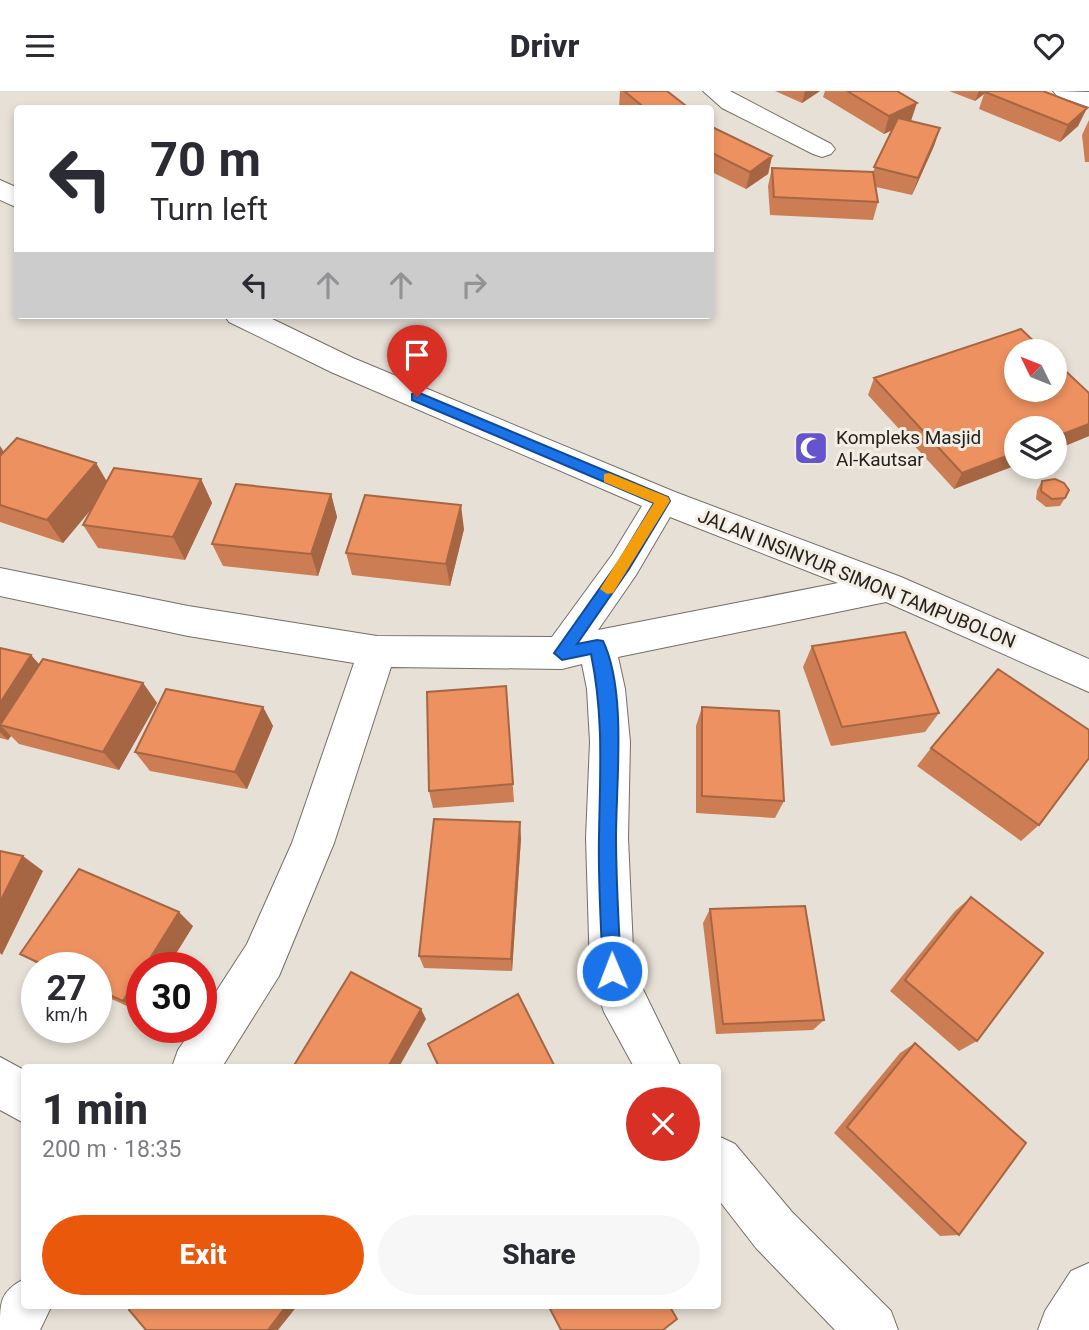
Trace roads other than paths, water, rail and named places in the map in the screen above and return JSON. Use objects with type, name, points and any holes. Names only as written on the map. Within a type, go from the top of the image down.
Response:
[{"type":"street","points":[[715,91],[752,114],[822,149]]},
{"type":"street","points":[[1065,91],[1089,100]]},
{"type":"street","name":"JALAN INSINYUR SIMON TAMPUBOLON","points":[[247,319],[342,365],[663,501],[977,624],[1089,676]]},
{"type":"street","points":[[580,650],[624,565],[663,501]]},
{"type":"street","points":[[0,582],[188,621],[377,651],[580,650],[888,587]]},
{"type":"street","points":[[580,650],[606,689],[610,742],[607,838],[612,971],[620,996],[637,1023],[657,1064]]},
{"type":"street","points":[[197,1064],[263,960],[313,843],[377,651]]},
{"type":"street","points":[[0,1081],[21,1097]]},
{"type":"street","points":[[721,1165],[774,1230],[872,1330]]},
{"type":"street","points":[[1064,1330],[1089,1289]]},
{"type":"street","points":[[9,1330],[23,1309]]},
{"type":"place","name":"Kompleks Masjid Al-Kautsar","points":[[811,448]]}]
